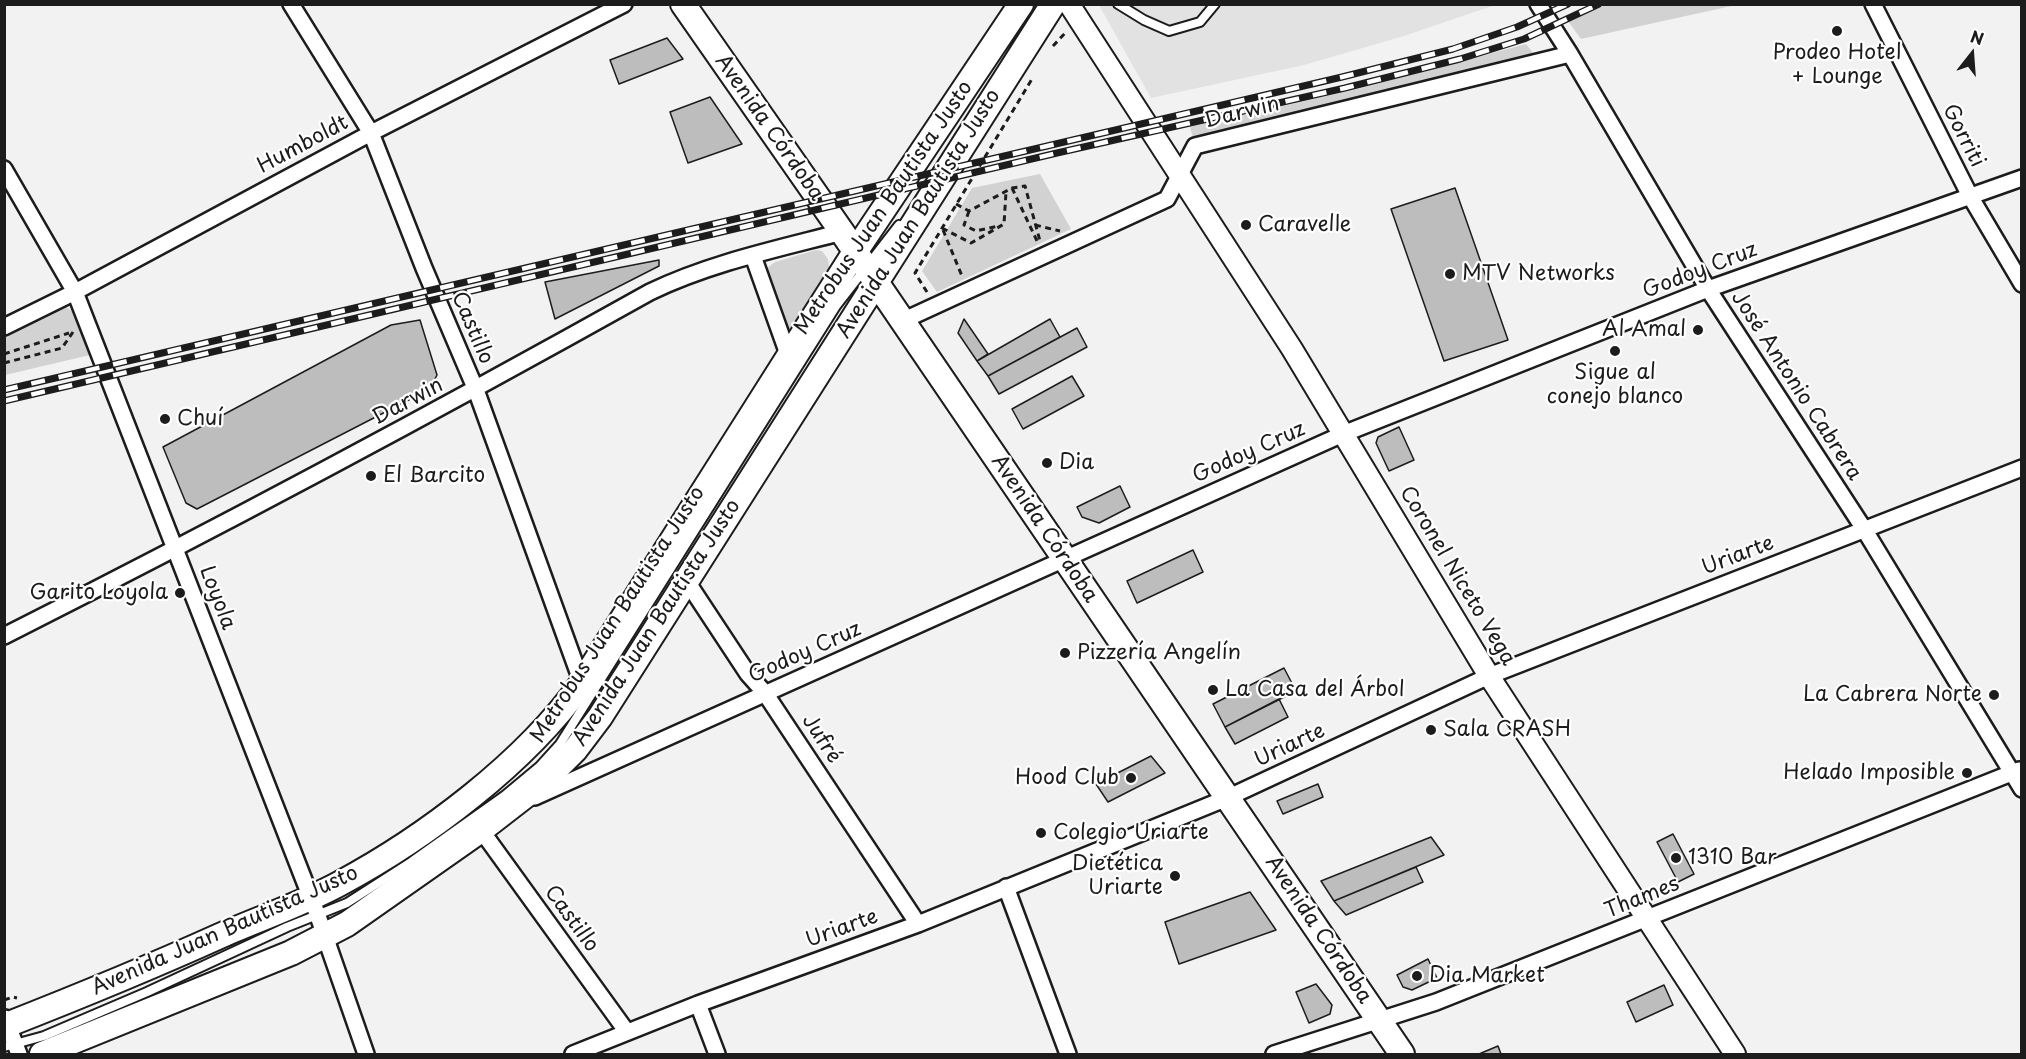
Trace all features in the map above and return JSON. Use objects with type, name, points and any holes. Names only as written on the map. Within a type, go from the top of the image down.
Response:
[{"type":"main road","name":"Avenida Córdoba","points":[[684,4],[1402,1054]]},
{"type":"main road","name":"Avenida Juan Bautista Justo","points":[[9,1036],[195,948],[317,916],[392,893],[510,809],[543,782],[575,750],[600,717],[686,580],[859,258],[1021,4]]},
{"type":"main road","name":"Avenida Juan Bautista Justo","points":[[42,1054],[291,953],[338,885],[408,842],[472,796],[539,735],[561,712],[582,683],[789,357],[859,258],[1053,4]]},
{"type":"street","name":"Castillo","points":[[291,4],[371,133],[424,268],[476,390],[582,683]]},
{"type":"street","name":"Humboldt","points":[[4,327],[371,133],[624,4]]},
{"type":"street","name":"José Antonio Cabrera","points":[[1538,4],[1570,54],[1708,289],[2017,771],[2022,789]]},
{"type":"street","name":"Gorriti","points":[[1873,4],[1970,196],[2022,284]]},
{"type":"street","name":"Coronel Niceto Vega","points":[[1074,11],[1292,349],[1489,676],[1735,1054]]},
{"type":"street","name":"Darwin","points":[[902,321],[1167,199],[1195,146],[1570,54]]},
{"type":"street","name":"Loyola","points":[[4,169],[75,291],[317,916],[366,1054]]},
{"type":"street","name":"Godoy Cruz","points":[[510,809],[1343,434],[1708,289],[2022,178]]},
{"type":"street","name":"Darwin","points":[[4,636],[176,549],[476,390],[667,283],[715,266],[753,256],[859,258]]},
{"type":"street","points":[[753,256],[789,357]]},
{"type":"street","name":"Uriarte","points":[[573,1054],[698,1004],[918,924],[1006,886],[1227,798],[1489,676],[2022,468]]},
{"type":"street","name":"Jufré","points":[[686,580],[748,674],[765,693],[918,924]]},
{"type":"street","name":"Thames","points":[[1274,1054],[1380,1022],[1436,1002],[2017,771]]},
{"type":"street","name":"Castillo","points":[[481,830],[627,1032]]},
{"type":"street","points":[[1006,886],[1068,1054]]},
{"type":"street","points":[[698,1004],[717,1054]]},
{"type":"lane","points":[[1118,4],[1144,20],[1169,31],[1200,22],[1215,4]]},
{"type":"lane","name":"Metrobus Juan Bautista Justo","points":[[317,916],[347,903],[411,862],[504,796],[540,766],[560,744],[836,306],[859,258],[903,219]]},
{"type":"path","points":[[1050,49],[1074,11]]},
{"type":"path","points":[[936,306],[915,273],[1033,78]]},
{"type":"path","points":[[1004,224],[976,231],[964,225],[969,211],[1012,188],[1025,186],[1044,256]]},
{"type":"path","points":[[1012,188],[1044,256]]},
{"type":"path","points":[[1004,224],[1006,191]]},
{"type":"path","points":[[956,204],[969,211]]},
{"type":"path","points":[[942,228],[971,243],[1004,224]]},
{"type":"path","points":[[942,228],[969,291]]},
{"type":"path","points":[[4,354],[71,332],[88,324]]},
{"type":"path","points":[[4,363],[62,348],[71,332]]},
{"type":"shaded area","points":[[1102,4],[1495,5],[1404,36],[1304,65],[1151,98],[1100,7]]},
{"type":"shaded area","points":[[1608,4],[1736,5],[1581,39],[1568,21]]},
{"type":"shaded area","points":[[1526,44],[1534,54],[1361,99],[1193,138],[1190,127],[1358,89]]},
{"type":"shaded area","points":[[1040,174],[1071,229],[937,292],[922,271],[972,188]]},
{"type":"shaded area","points":[[816,250],[822,251],[828,259],[829,267],[792,328],[785,329],[766,275],[767,268],[775,262]]},
{"type":"shaded area","points":[[60,305],[72,311],[90,355],[5,375],[5,333]]},
{"type":"building","points":[[667,38],[683,59],[619,84],[610,60]]},
{"type":"building","points":[[710,97],[742,144],[688,163],[670,112]]},
{"type":"building","name":"MTV Networks","points":[[1455,188],[1508,340],[1444,361],[1391,209]]},
{"type":"building","points":[[659,260],[659,266],[555,319],[545,282]]},
{"type":"building","points":[[964,319],[988,354],[977,361],[958,333]]},
{"type":"building","points":[[1050,319],[1060,337],[988,376],[977,361]]},
{"type":"building","points":[[420,320],[437,375],[430,389],[197,509],[186,503],[163,447],[391,325]]},
{"type":"building","points":[[1077,328],[1087,347],[999,394],[988,376]]},
{"type":"building","points":[[1072,376],[1084,396],[1023,429],[1012,409]]},
{"type":"building","points":[[1399,427],[1414,460],[1389,471],[1376,443],[1378,437]]},
{"type":"building","points":[[1120,486],[1130,507],[1099,523],[1082,517],[1077,507]]},
{"type":"building","points":[[1193,550],[1203,572],[1137,603],[1127,581]]},
{"type":"building","points":[[1284,668],[1296,691],[1225,727],[1213,704]]},
{"type":"building","points":[[1279,699],[1288,717],[1235,744],[1225,727]]},
{"type":"building","name":"Hood Club","points":[[1151,756],[1165,773],[1108,802],[1096,784]]},
{"type":"building","points":[[1318,784],[1323,797],[1283,814],[1277,801]]},
{"type":"building","name":"1310 Bar","points":[[1673,834],[1694,874],[1678,882],[1657,842]]},
{"type":"building","points":[[1431,837],[1444,855],[1334,901],[1321,881]]},
{"type":"building","points":[[1416,867],[1423,882],[1346,915],[1334,901]]},
{"type":"building","points":[[1250,892],[1276,930],[1179,964],[1165,922]]},
{"type":"building","name":"Dia Market","points":[[1428,959],[1437,978],[1412,990],[1403,987],[1397,975]]},
{"type":"building","points":[[1316,984],[1332,1005],[1330,1014],[1309,1023],[1296,992]]},
{"type":"building","points":[[1664,985],[1673,1005],[1636,1022],[1627,1002]]},
{"type":"building","points":[[1498,1046],[1501,1054],[1479,1054]]},
{"type":"railway","points":[[4,390],[1342,77],[1453,49],[1517,27],[1568,4]]},
{"type":"railway","points":[[4,401],[1057,153],[1345,88],[1460,59],[1524,39],[1599,4]]},
{"type":"place","name":"Prodeo Hotel + Lounge","points":[[1837,31]]},
{"type":"place","name":"Caravelle","points":[[1246,225]]},
{"type":"place","name":"MTV Networks","points":[[1450,274]]},
{"type":"place","name":"Al Amal","points":[[1698,330]]},
{"type":"place","name":"Sigue al conejo blanco","points":[[1615,351]]},
{"type":"place","name":"Chuí","points":[[165,419]]},
{"type":"place","name":"Dia","points":[[1047,463]]},
{"type":"place","name":"El Barcito","points":[[371,476]]},
{"type":"place","name":"Garito Loyola","points":[[180,593]]},
{"type":"place","name":"Pizzería Angelín","points":[[1065,653]]},
{"type":"place","name":"La Casa del Árbol","points":[[1213,690]]},
{"type":"place","name":"La Cabrera Norte","points":[[1994,695]]},
{"type":"place","name":"Sala CRASH","points":[[1431,730]]},
{"type":"place","name":"Helado Imposible","points":[[1967,773]]},
{"type":"place","name":"Hood Club","points":[[1131,778]]},
{"type":"place","name":"Colegio Uriarte","points":[[1041,833]]},
{"type":"place","name":"1310 Bar","points":[[1676,858]]},
{"type":"place","name":"Dietética Uriarte","points":[[1175,876]]},
{"type":"place","name":"Dia Market","points":[[1417,976]]}]
